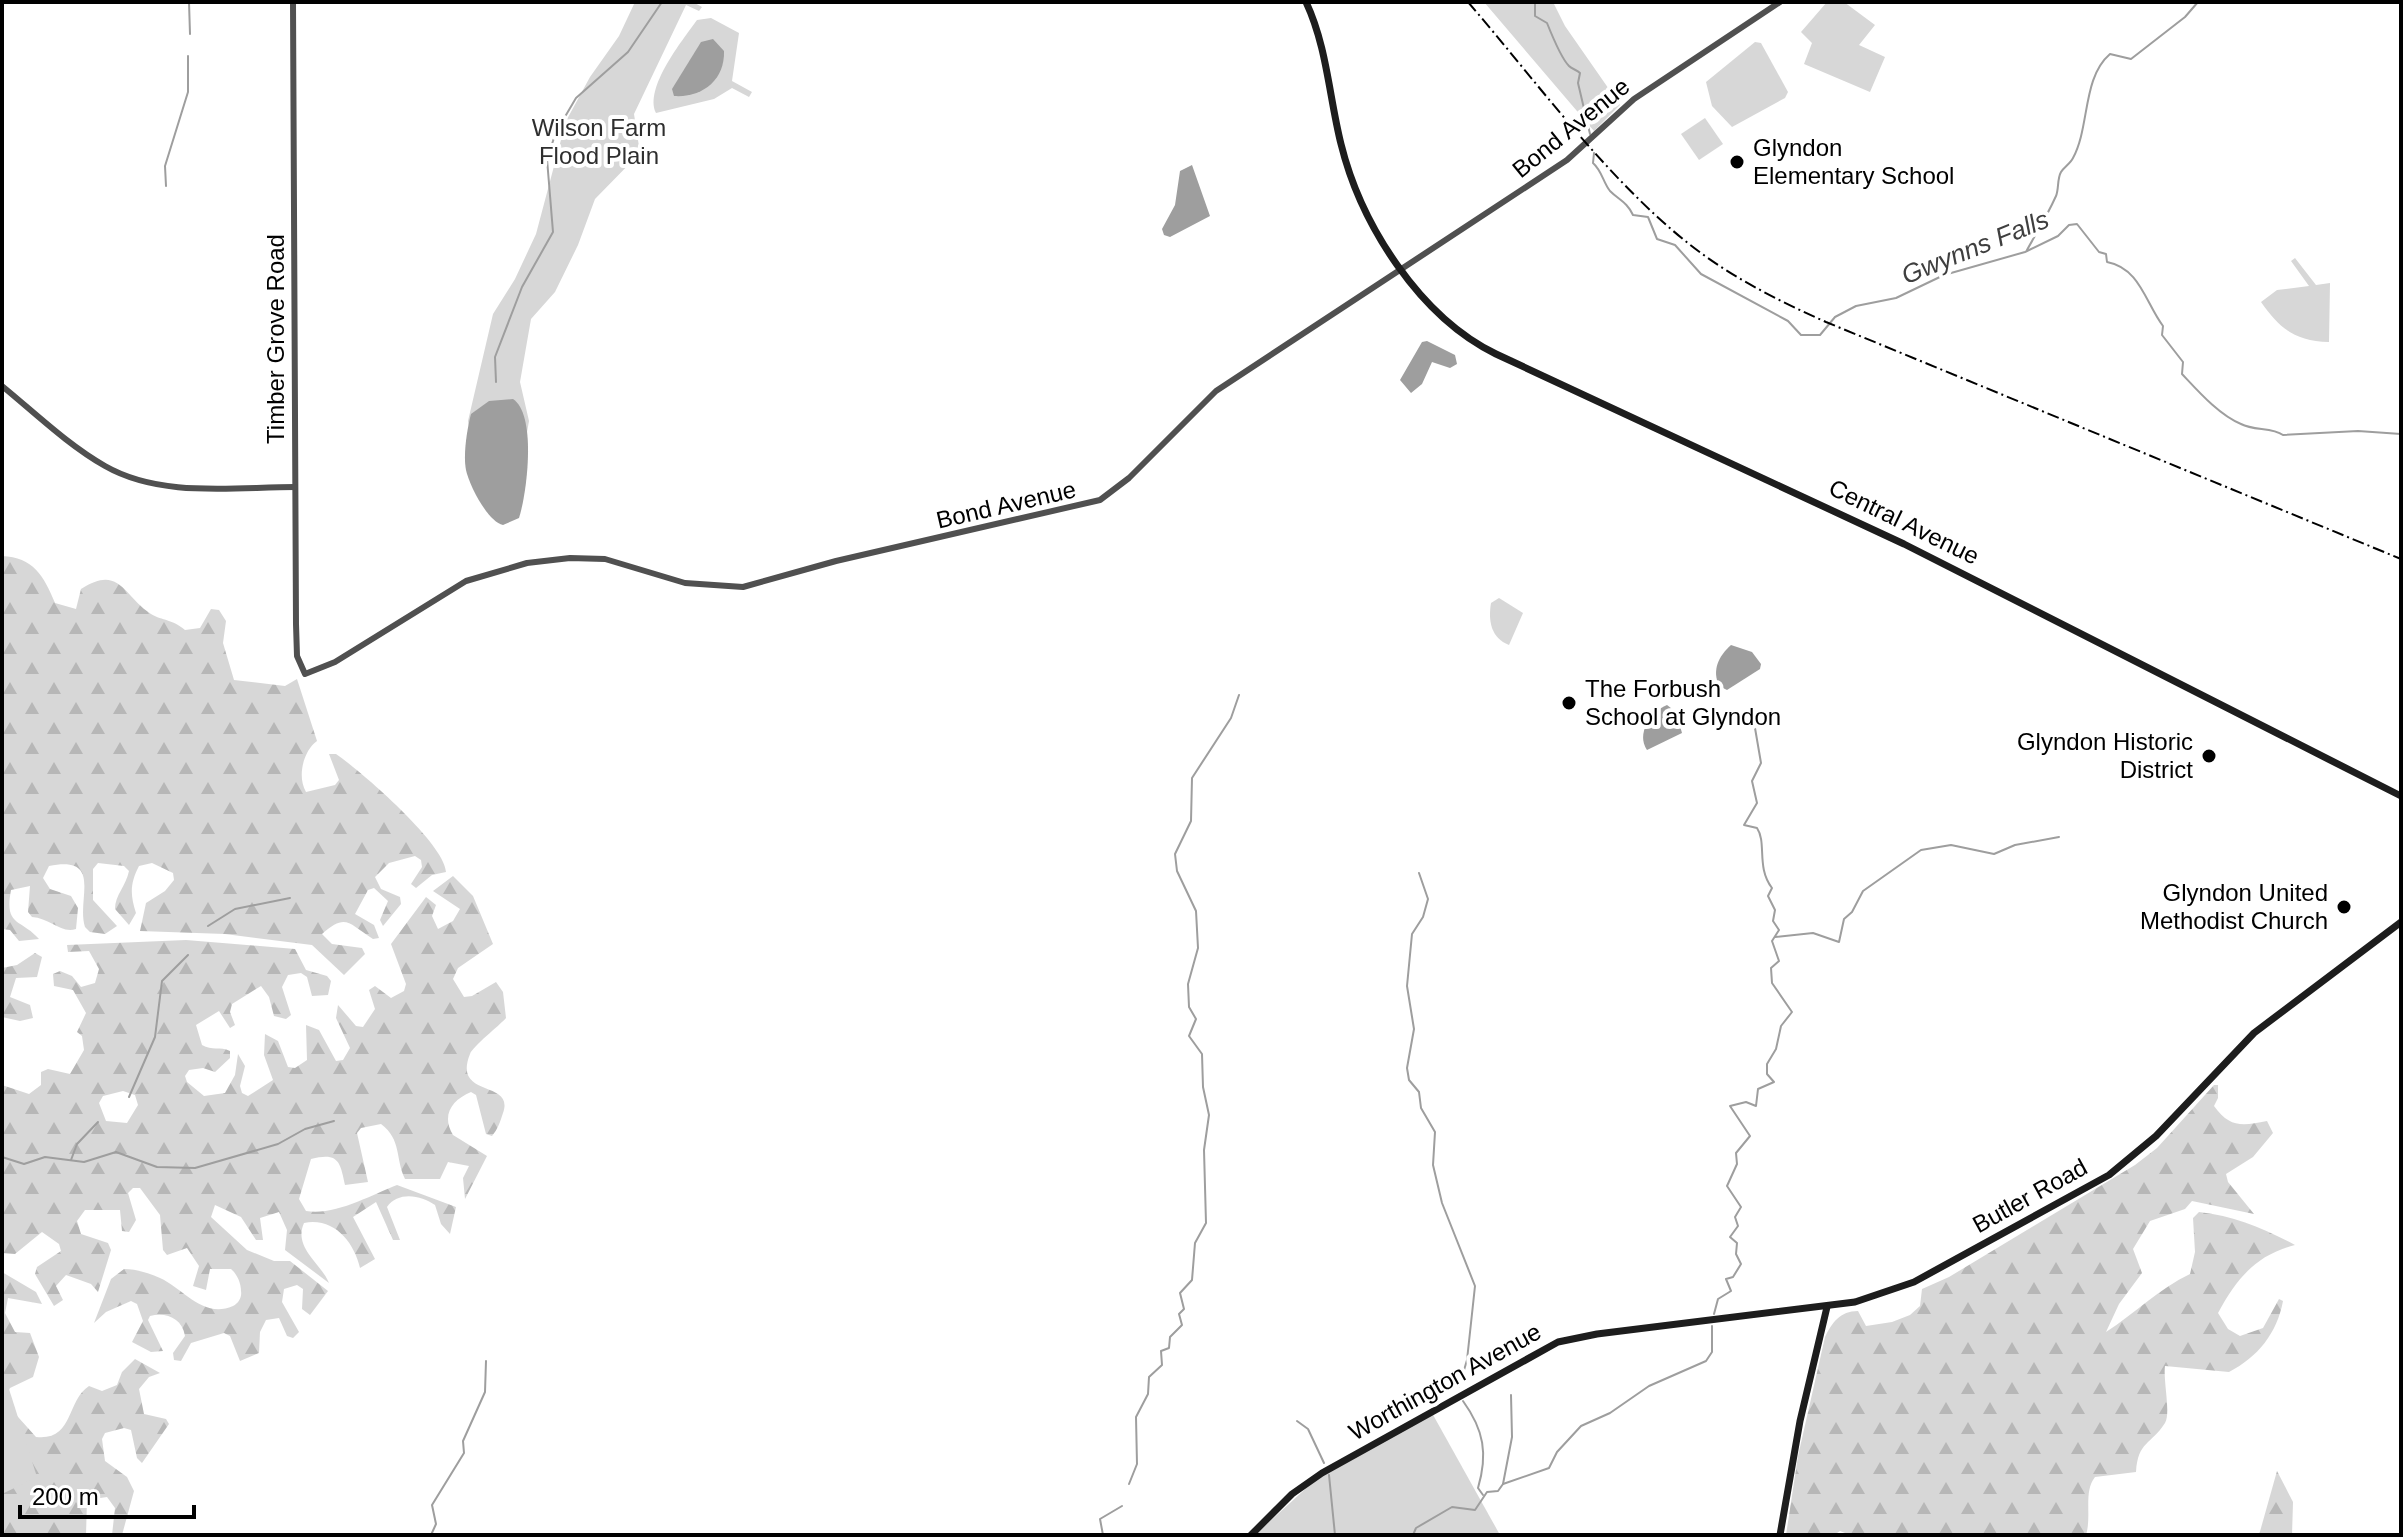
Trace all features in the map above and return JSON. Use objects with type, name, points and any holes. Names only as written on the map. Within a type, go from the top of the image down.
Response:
[{"type":"main road","name":"Central Avenue","points":[[1306,2],[1321,42],[1346,163],[1401,272],[1434,311],[1480,346],[1885,535],[2401,796]]},
{"type":"main road","name":"Butler Road","points":[[1827,1307],[1870,1299],[1914,1282],[2109,1175],[2156,1136],[2254,1033],[2401,922]]},
{"type":"main road","name":"Worthington Avenue","points":[[1251,1535],[1292,1494],[1322,1473],[1558,1342],[1597,1334],[1827,1307]]},
{"type":"main road","points":[[1780,1535],[1800,1421],[1827,1307]]},
{"type":"street","name":"Timber Grove Road","points":[[293,2],[297,652],[305,674]]},
{"type":"street","name":"Bond Avenue","points":[[305,674],[335,662],[466,581],[527,563],[570,558],[605,559],[685,583],[743,587],[836,561],[1092,504],[1129,478],[1216,391],[1567,160],[1634,99],[1780,2]]},
{"type":"street","points":[[2,386],[92,458],[131,478],[171,487],[295,487]]},
{"type":"green space","name":"Wilson Farm Flood Plain","points":[[635,2],[693,2],[702,7],[699,11],[686,5],[634,114],[640,153],[595,199],[578,245],[555,292],[531,319],[520,382],[529,421],[524,449],[473,455],[468,421],[493,314],[515,279],[536,234],[566,121],[590,77],[619,36]]},
{"type":"green space","points":[[1484,2],[1553,2],[1565,26],[1620,105],[1594,131]]},
{"type":"green space","points":[[1827,2],[1844,2],[1875,25],[1859,45],[1885,57],[1870,92],[1804,64],[1812,43],[1801,32]]},
{"type":"green space","points":[[711,18],[739,33],[732,81],[752,92],[749,97],[732,88],[714,99],[656,113],[655,91],[666,65],[697,20]]},
{"type":"green space","points":[[1755,42],[1761,43],[1788,92],[1785,98],[1732,127],[1712,106],[1706,82]]},
{"type":"green space","points":[[1705,118],[1723,144],[1699,160],[1681,134]]},
{"type":"green space","points":[[2295,258],[2316,285],[2330,283],[2329,342],[2307,339],[2289,332],[2261,302],[2277,290],[2309,286],[2291,261]]},
{"type":"green space","points":[[2,556],[29,564],[42,577],[55,603],[76,609],[81,589],[104,580],[120,585],[151,614],[185,630],[200,628],[211,609],[219,610],[226,621],[223,643],[234,680],[285,686],[297,679],[317,741],[308,751],[303,765],[302,779],[306,792],[335,785],[339,780],[329,754],[336,754],[382,791],[417,827],[432,844],[446,872],[432,875],[416,888],[411,884],[422,867],[421,860],[415,856],[389,863],[375,877],[381,889],[400,897],[401,904],[383,926],[380,920],[388,901],[374,888],[368,890],[355,914],[374,925],[379,938],[373,939],[342,922],[322,934],[332,944],[362,948],[365,954],[344,975],[312,945],[225,934],[140,931],[146,903],[165,891],[174,880],[173,873],[152,863],[139,866],[136,872],[132,889],[136,913],[129,925],[115,909],[129,871],[124,866],[98,863],[93,869],[93,900],[117,926],[105,934],[90,932],[85,927],[82,873],[77,867],[66,864],[49,866],[43,878],[50,889],[71,896],[78,908],[76,929],[65,929],[32,917],[28,912],[30,886],[11,890],[10,910],[16,920],[39,939],[19,941],[10,930],[2,929]]},
{"type":"green space","points":[[1499,598],[1523,613],[1509,645],[1498,638],[1491,622],[1491,603]]},
{"type":"green space","points":[[453,876],[473,896],[493,944],[458,968],[453,979],[464,997],[472,996],[496,982],[503,992],[506,1018],[472,1050],[467,1068],[469,1077],[500,1096],[504,1103],[499,1125],[492,1136],[486,1134],[476,1095],[471,1092],[458,1099],[448,1115],[453,1135],[487,1156],[465,1199],[463,1178],[469,1166],[448,1162],[440,1179],[405,1179],[388,1130],[381,1124],[361,1128],[357,1133],[368,1182],[345,1185],[337,1161],[327,1157],[311,1159],[299,1199],[306,1211],[317,1212],[353,1204],[397,1185],[456,1207],[450,1234],[441,1224],[435,1205],[410,1196],[397,1199],[387,1207],[400,1240],[393,1240],[376,1202],[353,1217],[375,1259],[360,1268],[353,1249],[341,1234],[325,1224],[304,1223],[302,1240],[305,1248],[329,1283],[285,1250],[287,1230],[279,1212],[260,1218],[263,1240],[256,1240],[241,1217],[215,1205],[211,1217],[247,1250],[274,1261],[290,1261],[328,1291],[310,1315],[302,1309],[303,1289],[297,1285],[284,1289],[282,1302],[299,1332],[293,1338],[287,1336],[279,1318],[266,1320],[260,1332],[259,1353],[240,1361],[230,1336],[224,1333],[191,1343],[181,1361],[174,1360],[173,1353],[185,1336],[177,1321],[162,1315],[150,1316],[148,1320],[163,1351],[151,1352],[132,1342],[143,1321],[137,1304],[131,1301],[106,1312],[94,1323],[111,1279],[124,1269],[160,1278],[212,1309],[233,1306],[240,1298],[239,1282],[231,1269],[210,1269],[206,1290],[193,1286],[199,1266],[187,1248],[167,1255],[163,1250],[160,1215],[140,1188],[133,1188],[128,1193],[136,1220],[129,1232],[122,1231],[120,1210],[85,1210],[77,1221],[81,1234],[108,1243],[111,1250],[98,1292],[91,1284],[66,1275],[56,1286],[63,1300],[54,1306],[35,1274],[37,1267],[61,1251],[59,1244],[42,1232],[15,1254],[2,1253],[2,1085],[29,1094],[41,1085],[41,1072],[48,1069],[70,1074],[84,1050],[82,1036],[77,1032],[86,1013],[73,990],[54,986],[53,974],[60,971],[72,976],[81,987],[95,983],[99,969],[89,951],[68,952],[67,945],[186,940],[295,949],[306,970],[327,976],[331,981],[328,995],[312,996],[307,977],[301,973],[288,975],[282,987],[291,1015],[286,1019],[274,1016],[269,997],[261,986],[232,1004],[230,1012],[235,1025],[230,1028],[219,1011],[196,1025],[202,1045],[230,1051],[230,1058],[215,1072],[203,1068],[189,1070],[185,1076],[187,1082],[204,1096],[225,1093],[235,1075],[238,1054],[245,1066],[240,1086],[242,1093],[248,1096],[273,1080],[264,1055],[265,1034],[278,1041],[288,1067],[295,1068],[307,1060],[306,1025],[319,1030],[336,1061],[343,1060],[350,1048],[336,1018],[338,1005],[356,1026],[363,1027],[375,1009],[369,990],[375,986],[391,998],[404,991],[406,984],[391,944],[426,897],[436,905],[432,916],[438,929],[453,921],[460,909],[433,891]],"holes":[[[123,1091],[135,1095],[138,1105],[127,1123],[106,1121],[99,1103],[103,1096]]]},
{"type":"green space","points":[[35,953],[42,957],[37,977],[16,978],[10,997],[30,1005],[33,1018],[20,1021],[2,1017],[2,968],[17,965]]},
{"type":"green space","points":[[2214,1085],[2218,1085],[2218,1098],[2214,1106],[2226,1118],[2237,1124],[2267,1121],[2273,1133],[2253,1157],[2226,1174],[2228,1182],[2254,1214],[2192,1201],[2185,1209],[2150,1221],[2133,1249],[2142,1273],[2119,1304],[2106,1332],[2168,1286],[2190,1274],[2195,1252],[2193,1218],[2199,1212],[2225,1216],[2295,1245],[2269,1255],[2249,1270],[2218,1313],[2228,1329],[2240,1336],[2263,1328],[2279,1299],[2283,1301],[2280,1313],[2265,1343],[2249,1359],[2229,1372],[2165,1366],[2165,1423],[2139,1454],[2136,1472],[2095,1477],[2089,1490],[2086,1535],[1850,1535],[1840,1531],[1834,1535],[1786,1535],[1798,1456],[1825,1337],[1837,1319],[1846,1313],[1858,1311],[1866,1326],[1892,1322],[1910,1315],[1920,1306],[1922,1289],[1949,1277],[2135,1165],[2157,1148]]},
{"type":"green space","points":[[2,1272],[36,1292],[42,1304],[8,1298],[5,1313],[15,1332],[30,1333],[39,1357],[33,1377],[10,1388],[7,1394],[10,1408],[36,1437],[57,1433],[89,1386],[102,1391],[117,1385],[122,1372],[135,1359],[160,1373],[149,1377],[139,1389],[144,1414],[166,1419],[169,1424],[142,1463],[137,1458],[131,1430],[124,1428],[105,1433],[102,1439],[105,1461],[127,1477],[134,1491],[122,1535],[112,1535],[115,1508],[107,1497],[87,1500],[86,1535],[2,1535]]},
{"type":"green space","points":[[2,1367],[37,1477],[2,1494]]},
{"type":"green space","points":[[1432,1413],[1500,1535],[1255,1535],[1314,1481]]},
{"type":"green space","points":[[2277,1471],[2293,1502],[2292,1535],[2259,1535]]},
{"type":"shaded area","points":[[713,39],[724,51],[721,71],[716,79],[694,94],[674,96],[672,89],[701,42]]},
{"type":"shaded area","points":[[1192,165],[1210,216],[1170,237],[1164,235],[1162,229],[1175,205],[1180,171]]},
{"type":"shaded area","points":[[1427,341],[1455,355],[1457,364],[1450,368],[1432,362],[1422,384],[1411,393],[1400,380],[1422,342]]},
{"type":"shaded area","points":[[513,399],[520,408],[528,437],[527,474],[519,518],[503,525],[491,517],[475,493],[466,470],[465,450],[471,414],[489,401]]},
{"type":"shaded area","points":[[1731,645],[1752,652],[1761,664],[1760,669],[1727,690],[1719,686],[1716,669]]},
{"type":"shaded area","points":[[1667,705],[1676,712],[1682,733],[1647,750],[1643,737],[1646,724]]},
{"type":"waterway","points":[[189,2],[190,34]]},
{"type":"waterway","points":[[496,382],[495,357],[522,287],[553,232],[547,159],[556,132],[576,98],[628,52],[662,2]]},
{"type":"waterway","name":"Gwynns Falls","points":[[1535,2],[1535,16],[1547,23],[1566,62],[1580,73],[1578,83],[1590,134]]},
{"type":"waterway","points":[[2027,250],[2056,196],[2061,172],[2072,160],[2078,146],[2090,89],[2101,64],[2110,54],[2131,59],[2185,17],[2198,2]]},
{"type":"waterway","points":[[166,186],[165,166],[188,92],[188,56]]},
{"type":"waterway","name":"Gwynns Falls","points":[[1594,153],[1593,163],[1610,191],[1633,215],[1648,217],[1657,239],[1675,245],[1701,274],[1788,321],[1801,335],[1820,335],[1835,317],[1856,306],[1896,298],[1944,275],[2025,252],[2058,236],[2069,225],[2077,224],[2099,252],[2106,254],[2107,262],[2127,271],[2135,279],[2163,326],[2162,335],[2183,362],[2182,374],[2225,415],[2246,426],[2283,435],[2358,431],[2401,434]]},
{"type":"waterway","points":[[1129,1484],[1137,1464],[1136,1417],[1148,1394],[1149,1377],[1162,1365],[1161,1351],[1169,1348],[1170,1337],[1182,1325],[1179,1314],[1184,1309],[1180,1293],[1192,1280],[1195,1243],[1206,1223],[1204,1150],[1209,1115],[1203,1087],[1202,1054],[1189,1036],[1196,1019],[1189,1007],[1188,984],[1198,948],[1196,911],[1177,871],[1175,854],[1191,821],[1192,778],[1231,718],[1239,695]]},
{"type":"waterway","points":[[1714,1314],[1718,1299],[1731,1291],[1726,1279],[1733,1277],[1741,1264],[1736,1254],[1737,1243],[1730,1237],[1738,1226],[1735,1217],[1741,1207],[1727,1186],[1737,1164],[1736,1153],[1750,1136],[1730,1106],[1746,1102],[1756,1106],[1758,1089],[1774,1082],[1767,1074],[1767,1064],[1776,1049],[1781,1026],[1792,1012],[1772,983],[1771,968],[1779,961],[1772,941],[1779,930],[1773,921],[1775,910],[1768,896],[1772,888],[1764,872],[1760,834],[1757,828],[1744,825],[1757,803],[1752,781],[1761,763],[1755,728]]},
{"type":"waterway","points":[[1775,937],[1813,933],[1839,942],[1844,919],[1852,912],[1863,891],[1921,850],[1951,845],[1994,854],[2015,845],[2059,837]]},
{"type":"waterway","points":[[1419,873],[1428,899],[1423,917],[1412,934],[1407,986],[1414,1029],[1407,1068],[1409,1080],[1419,1092],[1421,1108],[1435,1132],[1433,1165],[1442,1203],[1475,1286],[1467,1360],[1459,1387]]},
{"type":"waterway","points":[[208,926],[235,909],[290,898]]},
{"type":"waterway","points":[[129,1097],[155,1037],[162,981],[188,955]]},
{"type":"waterway","points":[[2,1157],[24,1164],[45,1157],[84,1162],[116,1152],[157,1167],[195,1168],[278,1144],[305,1129],[334,1121]]},
{"type":"waterway","points":[[71,1160],[77,1144],[98,1122]]},
{"type":"waterway","points":[[1413,1535],[1416,1528],[1452,1507],[1475,1510],[1487,1492],[1498,1491],[1503,1484],[1549,1468],[1557,1452],[1581,1426],[1610,1413],[1649,1386],[1706,1361],[1712,1352],[1712,1326]]},
{"type":"waterway","points":[[431,1535],[436,1524],[432,1505],[464,1453],[463,1441],[485,1392],[486,1361]]},
{"type":"waterway","points":[[1503,1484],[1512,1437],[1511,1395]]},
{"type":"waterway","points":[[1463,1401],[1480,1432],[1483,1464],[1478,1488],[1483,1495]]},
{"type":"waterway","points":[[1297,1421],[1308,1429],[1324,1463]]},
{"type":"waterway","points":[[1329,1475],[1335,1535]]},
{"type":"waterway","points":[[1103,1535],[1100,1519],[1122,1506]]},
{"type":"railway","points":[[1468,2],[1629,190],[1689,244],[1738,277],[1826,322],[2401,559]]},
{"type":"place","name":"Glyndon Elementary School","points":[[1737,162]]},
{"type":"place","name":"The Forbush School at Glyndon","points":[[1569,703]]},
{"type":"place","name":"Glyndon Historic District","points":[[2209,756]]},
{"type":"place","name":"Glyndon United Methodist Church","points":[[2344,907]]}]
